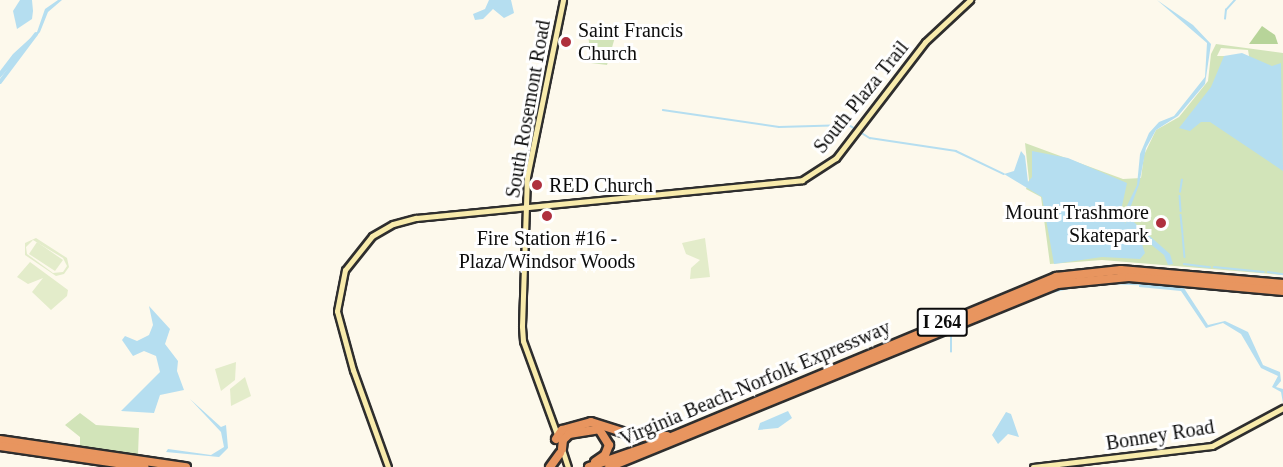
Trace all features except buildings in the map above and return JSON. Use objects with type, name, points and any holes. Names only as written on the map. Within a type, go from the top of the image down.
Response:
[{"type":"highway","name":"Virginia Beach-Norfolk Expressway","points":[[586,467],[686,432],[1035,284],[1094,271],[1181,278],[1283,291]]},
{"type":"highway","name":"Virginia Beach-Norfolk Expressway","points":[[609,467],[669,445],[1034,291],[1098,278],[1171,277]]},
{"type":"highway","name":"Virginia Beach-Norfolk Expressway","points":[[1181,278],[1283,284]]},
{"type":"highway","points":[[556,433],[594,423],[651,438],[686,432]]},
{"type":"highway","points":[[550,467],[561,451],[563,440],[569,434],[591,428],[602,430],[608,439],[608,450],[586,467]]},
{"type":"highway","points":[[0,440],[186,467]]},
{"type":"highway","points":[[626,467],[669,445]]},
{"type":"highway","points":[[0,446],[144,467]]},
{"type":"main road","name":"South Rosemont Road","points":[[556,433],[520,339],[523,208],[529,163],[562,0]]},
{"type":"main road","name":"South Plaza Trail","points":[[389,467],[340,329],[337,300],[345,270],[366,241],[383,228],[408,219],[791,183],[824,168],[859,128],[925,42],[970,0]]},
{"type":"main road","name":"South Rosemont Road","points":[[523,208],[522,331],[566,467]]},
{"type":"main road","name":"Bonney Road","points":[[1033,467],[1207,447],[1283,408]]},
{"type":"green space","points":[[1262,26],[1275,35],[1278,44],[1249,44]]},
{"type":"green space","points":[[617,30],[607,65],[591,63],[588,32]]},
{"type":"green space","points":[[1216,44],[1283,53],[1283,275],[1102,260],[1050,264],[1041,197],[1026,189],[1029,180],[1025,143],[1123,179],[1141,178],[1144,155],[1156,130],[1179,117],[1208,81],[1211,54]],"holes":[[[1221,48],[1248,50],[1249,56],[1217,56]]]},
{"type":"green space","points":[[36,238],[67,258],[69,267],[64,274],[56,276],[25,255],[25,243]],"holes":[[[33,240],[63,258],[67,266],[63,272],[53,273],[27,254],[26,247]]]},
{"type":"green space","points":[[705,238],[710,277],[690,279],[691,268],[700,260],[686,254],[682,243]]},
{"type":"green space","points":[[37,242],[63,260],[55,271],[29,254]]},
{"type":"green space","points":[[30,262],[68,290],[67,296],[51,310],[32,292],[43,278],[28,284],[17,277]]},
{"type":"green space","points":[[236,362],[235,380],[221,391],[215,369]]},
{"type":"green space","points":[[245,377],[251,396],[231,406],[230,389]]},
{"type":"green space","points":[[80,413],[96,425],[139,428],[138,455],[80,446],[80,437],[65,425]]},
{"type":"water","points":[[20,0],[32,0],[33,11],[32,19],[17,29],[13,11]]},
{"type":"water","points":[[58,0],[62,0],[48,12],[40,32],[0,78],[0,71],[13,54],[37,32],[45,9]]},
{"type":"water","points":[[489,0],[511,0],[514,13],[504,18],[493,9],[483,19],[475,20],[473,14],[485,9]]},
{"type":"water","points":[[1157,0],[1193,25],[1211,44],[1205,84],[1178,116],[1156,130],[1146,148],[1139,185],[1127,216],[1170,254],[1173,264],[1168,265],[1164,255],[1139,235],[1145,253],[1140,259],[1102,257],[1054,264],[1042,197],[1004,174],[1014,171],[1021,151],[1025,156],[1028,182],[1032,177],[1032,151],[1068,158],[1127,183],[1120,215],[1126,224],[1123,214],[1137,185],[1140,154],[1149,133],[1159,122],[1174,116],[1205,77],[1207,43]]},
{"type":"water","points":[[1242,53],[1272,66],[1281,63],[1283,171],[1210,122],[1201,122],[1190,131],[1179,128],[1211,87],[1224,56]]},
{"type":"water","points":[[1139,283],[1182,285],[1208,325],[1225,321],[1248,332],[1263,365],[1280,372],[1281,381],[1276,387],[1283,389],[1283,403],[1281,392],[1272,387],[1278,376],[1261,368],[1241,334],[1223,323],[1206,328],[1181,291],[1139,287]]},
{"type":"water","points":[[149,306],[170,329],[165,344],[178,361],[177,371],[184,390],[160,395],[154,413],[121,411],[160,372],[156,356],[144,351],[133,356],[122,340],[125,336],[137,341],[149,335],[153,325]]},
{"type":"water","points":[[190,399],[221,427],[226,425],[228,448],[219,457],[166,452],[168,449],[211,455],[224,447],[221,432]]},
{"type":"water","points":[[788,411],[792,418],[778,428],[758,430],[760,423]]},
{"type":"water","points":[[1006,412],[1011,414],[1019,437],[1008,434],[998,444],[992,435]]},
{"type":"waterway","points":[[1225,19],[1226,10],[1235,0]]},
{"type":"waterway","points":[[0,82],[36,34]]},
{"type":"waterway","points":[[663,110],[779,127],[849,125],[870,138],[956,151],[1004,174]]},
{"type":"waterway","points":[[1180,192],[1182,180]]},
{"type":"waterway","points":[[1180,196],[1181,211]]},
{"type":"waterway","points":[[1181,215],[1183,233]]},
{"type":"waterway","points":[[1183,235],[1185,257]]},
{"type":"waterway","points":[[1184,264],[1210,267]]},
{"type":"waterway","points":[[1214,267],[1264,272]]},
{"type":"waterway","points":[[1268,272],[1283,274]]},
{"type":"waterway","points":[[1104,283],[1138,284]]},
{"type":"waterway","points":[[1039,295],[1078,286]]},
{"type":"waterway","points":[[951,352],[951,334],[988,317]]},
{"type":"place","name":"Saint Francis Church","points":[[566,42]]},
{"type":"place","name":"RED Church","points":[[537,185]]},
{"type":"place","name":"Fire Station #16 - Plaza/Windsor Woods","points":[[547,216]]},
{"type":"place","name":"Mount Trashmore Skatepark","points":[[1161,223]]}]
